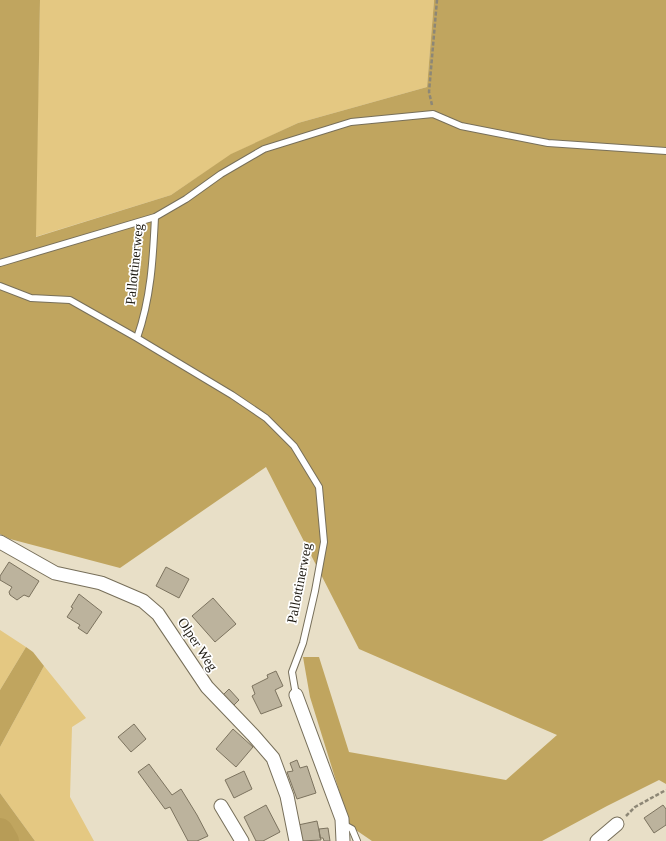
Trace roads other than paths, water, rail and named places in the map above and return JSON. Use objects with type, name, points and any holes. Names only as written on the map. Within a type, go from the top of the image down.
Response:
[{"type":"street","name":"Olper Weg","points":[[0,542],[55,573],[101,583],[143,600],[158,614],[207,687],[254,735],[273,758],[287,796],[296,841]]},
{"type":"street","name":"Pallottinerweg","points":[[296,695],[342,819],[343,841]]},
{"type":"street","points":[[221,806],[242,841]]},
{"type":"street","points":[[597,841],[617,824]]},
{"type":"lane","points":[[0,263],[155,217],[186,199],[221,174],[264,150],[351,122],[433,114],[461,126],[548,143],[666,151]]},
{"type":"lane","name":"Pallottinerweg","points":[[137,338],[144,316],[151,284],[155,217]]},
{"type":"lane","name":"Pallottinerweg","points":[[0,286],[31,298],[70,300],[225,391],[266,418],[294,446],[319,487],[324,542],[304,643],[292,672],[296,695]]},
{"type":"lane","points":[[342,823],[352,829],[357,841]]},
{"type":"waterway","points":[[0,831],[6,841]]}]
